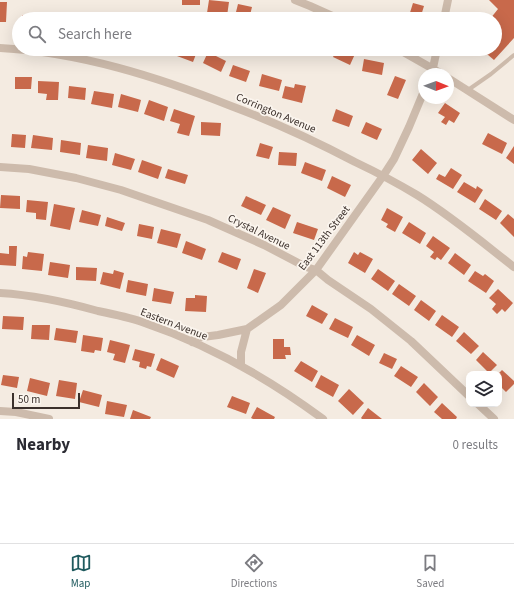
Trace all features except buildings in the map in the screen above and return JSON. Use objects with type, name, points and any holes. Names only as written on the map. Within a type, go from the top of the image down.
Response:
[{"type":"street","points":[[295,0],[311,3],[326,12]]},
{"type":"street","points":[[445,12],[448,0]]},
{"type":"street","name":"Corrington Avenue","points":[[0,48],[12,49]]},
{"type":"street","name":"Corrington Avenue","points":[[65,56],[138,73],[199,93],[261,117],[322,145],[417,195],[479,239],[514,267]]},
{"type":"street","points":[[409,56],[427,68]]},
{"type":"street","points":[[433,68],[435,56]]},
{"type":"street","points":[[454,82],[514,120]]},
{"type":"street","name":"East 113th Street","points":[[192,342],[195,338],[247,329],[281,305],[316,270],[394,159],[418,104]]},
{"type":"street","name":"Crystal Avenue","points":[[0,167],[29,169],[76,178],[121,190],[208,220],[264,244],[306,267],[316,270],[370,309],[411,341],[466,393]]},
{"type":"street","name":"Eastern Avenue","points":[[0,292],[68,302],[141,322],[192,342],[241,366],[287,393],[323,419]]},
{"type":"street","points":[[241,366],[241,352],[247,329]]},
{"type":"street","points":[[481,407],[494,419]]},
{"type":"street","points":[[0,411],[16,412],[49,419]]},
{"type":"lane","points":[[468,90],[491,74],[514,54]]}]
